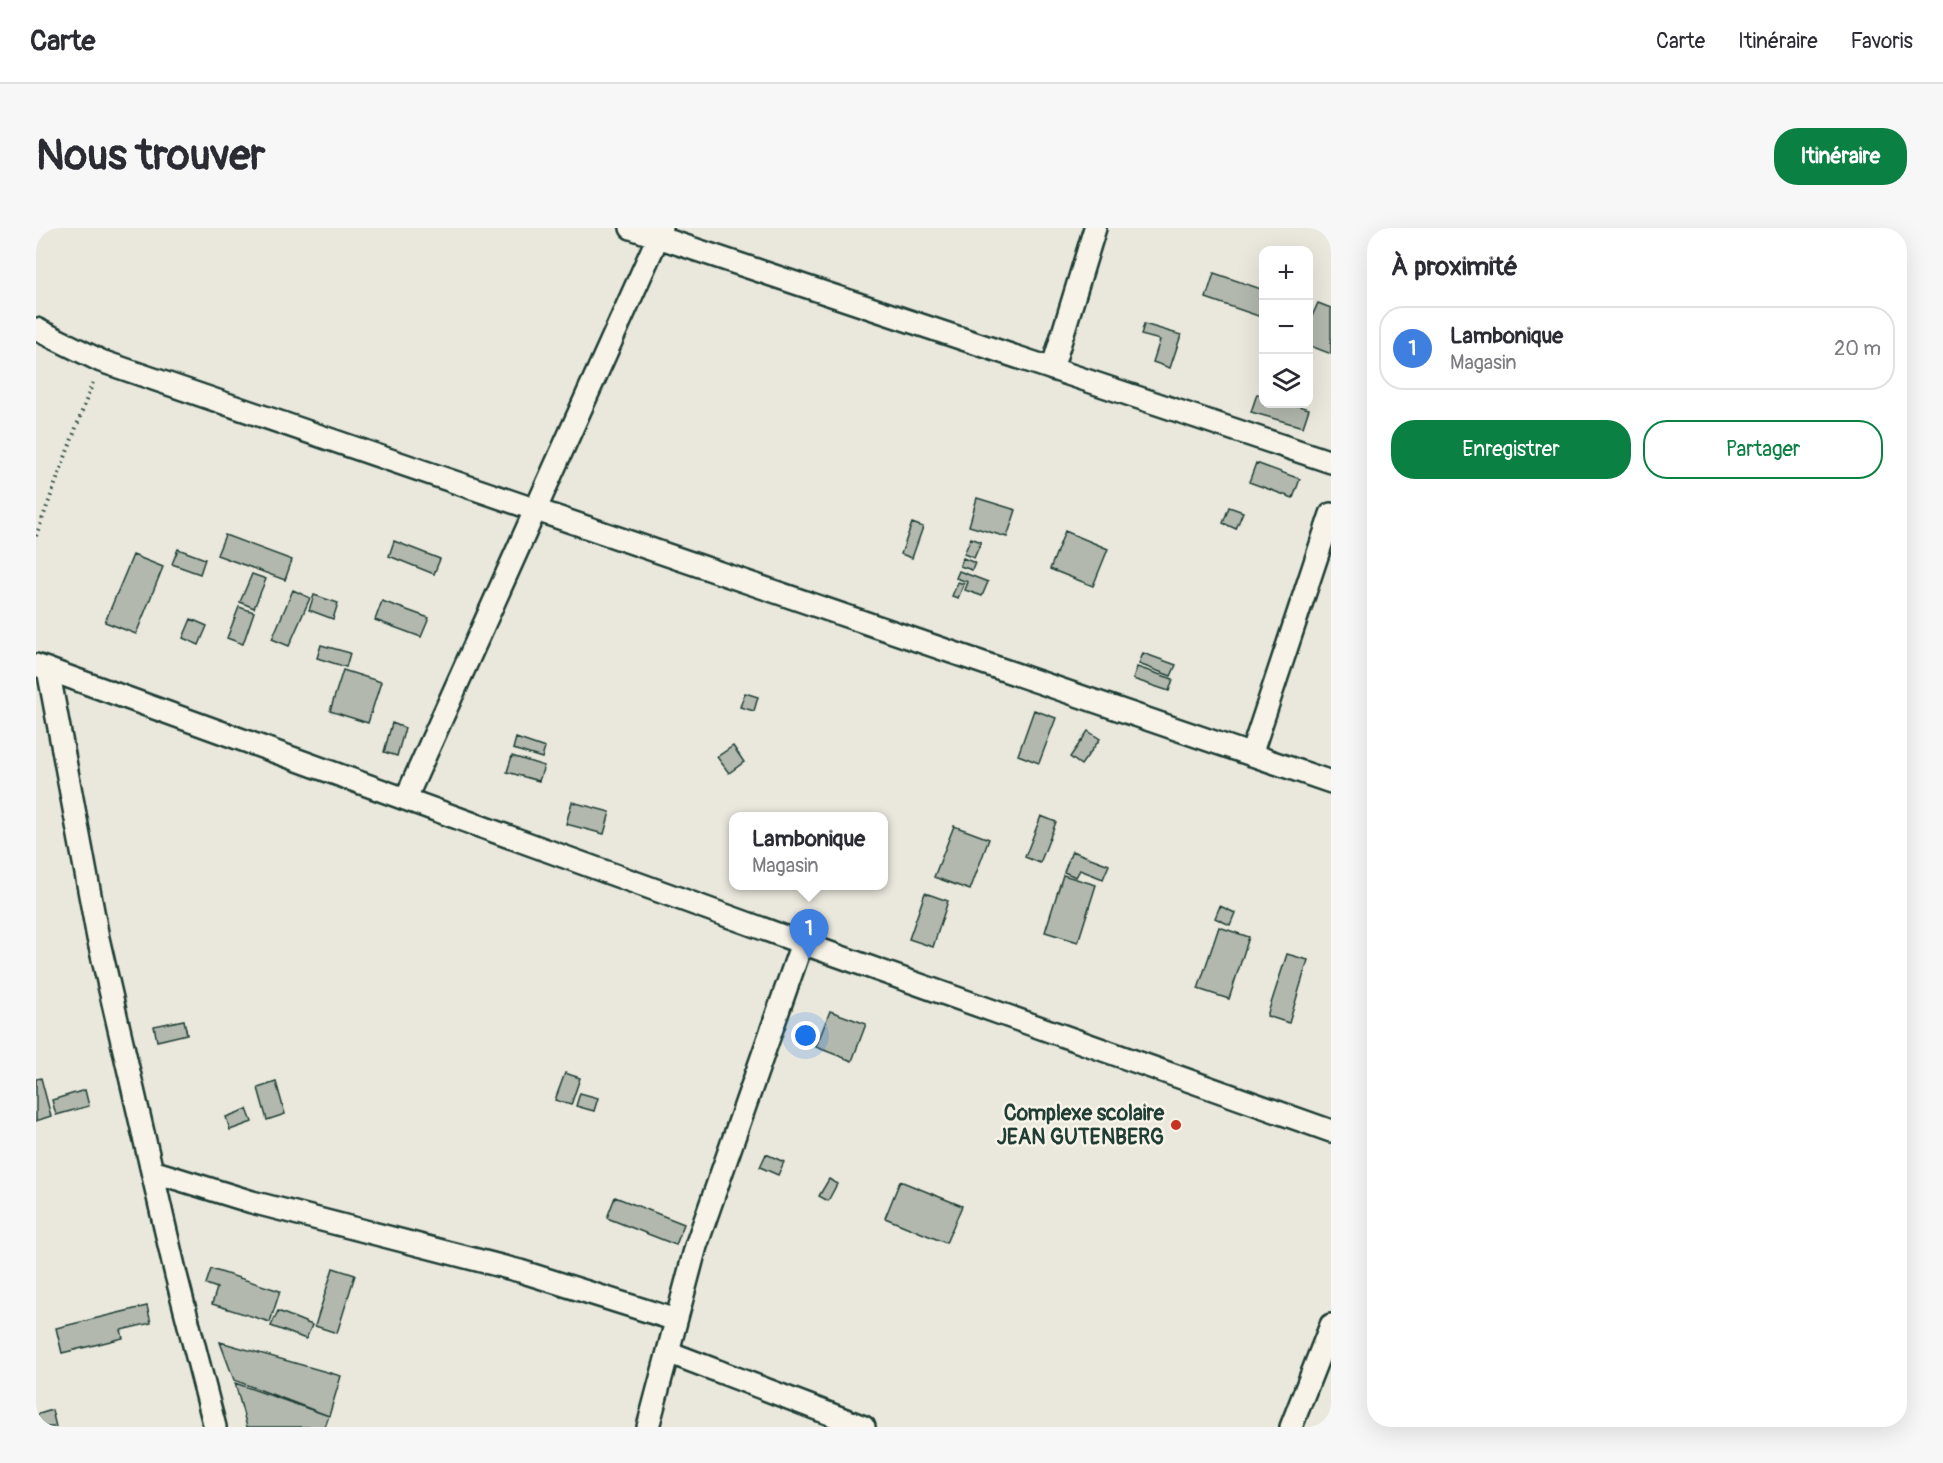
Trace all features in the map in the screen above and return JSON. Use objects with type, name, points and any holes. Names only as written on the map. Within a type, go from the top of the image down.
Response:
[{"type":"street","points":[[631,228],[660,232],[1052,369],[1331,462]]},
{"type":"street","points":[[1052,369],[1095,228]]},
{"type":"street","points":[[406,798],[660,232]]},
{"type":"street","points":[[36,329],[101,361],[1331,782]]},
{"type":"street","points":[[1251,755],[1331,514]]},
{"type":"street","points":[[42,667],[802,943],[1331,1131]]},
{"type":"street","points":[[42,667],[98,938],[152,1172],[215,1427]]},
{"type":"street","points":[[648,1427],[696,1246],[802,943]]},
{"type":"street","points":[[152,1172],[252,1202],[520,1271],[676,1320]]},
{"type":"street","points":[[1291,1427],[1331,1325]]},
{"type":"street","points":[[668,1352],[864,1427]]},
{"type":"path","points":[[36,536],[101,361]]},
{"type":"building","points":[[1214,273],[1259,288],[1259,316],[1206,298]]},
{"type":"building","points":[[1318,303],[1331,308],[1331,354],[1313,347],[1313,314]]},
{"type":"building","points":[[1144,324],[1181,335],[1170,368],[1153,362],[1160,340],[1141,335]]},
{"type":"building","points":[[1257,394],[1259,395],[1259,408],[1309,409],[1303,427],[1251,412]]},
{"type":"building","points":[[1256,463],[1300,479],[1293,498],[1249,482]]},
{"type":"building","points":[[977,498],[1016,510],[1007,537],[969,526]]},
{"type":"building","points":[[1229,507],[1243,512],[1236,529],[1223,523]]},
{"type":"building","points":[[912,523],[923,527],[912,558],[901,554]]},
{"type":"building","points":[[1065,531],[1108,549],[1093,586],[1050,569]]},
{"type":"building","points":[[225,535],[292,560],[285,580],[217,555]]},
{"type":"building","points":[[971,538],[981,542],[974,558],[964,554]]},
{"type":"building","points":[[394,541],[440,559],[434,574],[389,556]]},
{"type":"building","points":[[178,549],[205,559],[200,574],[172,564]]},
{"type":"building","points":[[133,555],[163,567],[136,634],[105,622]]},
{"type":"building","points":[[963,558],[975,563],[972,570],[960,566]]},
{"type":"building","points":[[959,571],[988,582],[982,596],[965,590],[968,582],[956,578]]},
{"type":"building","points":[[252,574],[266,579],[254,608],[240,602]]},
{"type":"building","points":[[958,582],[964,584],[958,598],[952,596]]},
{"type":"building","points":[[293,590],[310,598],[289,646],[272,639]]},
{"type":"building","points":[[314,595],[338,603],[333,619],[309,610]]},
{"type":"building","points":[[382,601],[429,618],[421,637],[375,620]]},
{"type":"building","points":[[239,607],[254,612],[243,644],[227,638]]},
{"type":"building","points":[[191,619],[207,626],[199,645],[183,638]]},
{"type":"building","points":[[321,645],[350,653],[346,667],[317,658]]},
{"type":"building","points":[[1143,653],[1176,665],[1171,676],[1139,664]]},
{"type":"building","points":[[1137,667],[1173,679],[1169,691],[1133,679]]},
{"type":"building","points":[[343,670],[381,682],[368,723],[330,711]]},
{"type":"building","points":[[745,693],[758,697],[754,711],[740,707]]},
{"type":"building","points":[[1034,710],[1056,718],[1039,763],[1018,755]]},
{"type":"building","points":[[392,723],[405,728],[397,756],[384,752]]},
{"type":"building","points":[[1088,731],[1100,739],[1081,765],[1070,757]]},
{"type":"building","points":[[516,738],[545,748],[542,758],[513,749]]},
{"type":"building","points":[[733,746],[744,762],[729,773],[717,757]]},
{"type":"building","points":[[512,756],[544,766],[539,781],[507,772]]},
{"type":"building","points":[[572,802],[610,812],[604,834],[566,824]]},
{"type":"building","points":[[1041,816],[1056,822],[1040,863],[1025,857]]},
{"type":"building","points":[[954,826],[989,839],[970,890],[934,877]]},
{"type":"building","points":[[1072,851],[1109,865],[1103,879],[1080,870],[1076,877],[1064,872]]},
{"type":"building","points":[[1063,875],[1096,885],[1078,942],[1045,932]]},
{"type":"building","points":[[925,893],[948,901],[933,947],[909,939]]},
{"type":"building","points":[[1220,906],[1235,913],[1230,925],[1215,918]]},
{"type":"building","points":[[1219,927],[1249,937],[1229,999],[1198,989]]},
{"type":"building","points":[[1287,954],[1308,960],[1289,1023],[1267,1016]]},
{"type":"building","points":[[830,1011],[866,1024],[852,1061],[816,1047]]},
{"type":"building","points":[[184,1020],[187,1034],[157,1041],[154,1026]]},
{"type":"building","points":[[565,1073],[580,1078],[571,1105],[555,1100]]},
{"type":"building","points":[[41,1078],[51,1116],[36,1121],[36,1079]]},
{"type":"building","points":[[276,1082],[285,1114],[267,1120],[258,1088]]},
{"type":"building","points":[[85,1090],[89,1106],[56,1115],[52,1100]]},
{"type":"building","points":[[580,1093],[598,1098],[594,1111],[576,1106]]},
{"type":"building","points":[[247,1109],[252,1122],[230,1130],[226,1117]]},
{"type":"building","points":[[766,1154],[784,1162],[778,1175],[760,1167]]},
{"type":"building","points":[[829,1179],[837,1184],[828,1201],[819,1196]]},
{"type":"building","points":[[900,1181],[962,1206],[946,1243],[885,1218]]},
{"type":"building","points":[[615,1197],[684,1224],[676,1245],[607,1218]]},
{"type":"building","points":[[333,1268],[355,1275],[337,1333],[315,1326]]},
{"type":"building","points":[[211,1269],[280,1291],[270,1322],[212,1304],[217,1288],[206,1284]]},
{"type":"building","points":[[147,1306],[151,1323],[121,1330],[123,1338],[62,1353],[56,1328]]},
{"type":"building","points":[[278,1311],[312,1325],[306,1339],[271,1326]]},
{"type":"building","points":[[220,1342],[341,1376],[329,1416],[234,1380]]},
{"type":"building","points":[[235,1383],[329,1416],[325,1427],[247,1427]]},
{"type":"building","points":[[52,1410],[56,1427],[39,1427],[36,1415]]},
{"type":"place","name":"Lambonique","points":[[809,959]]},
{"type":"place","name":"Complexe scolaire JEAN GUTENBERG","points":[[1176,1125]]}]
